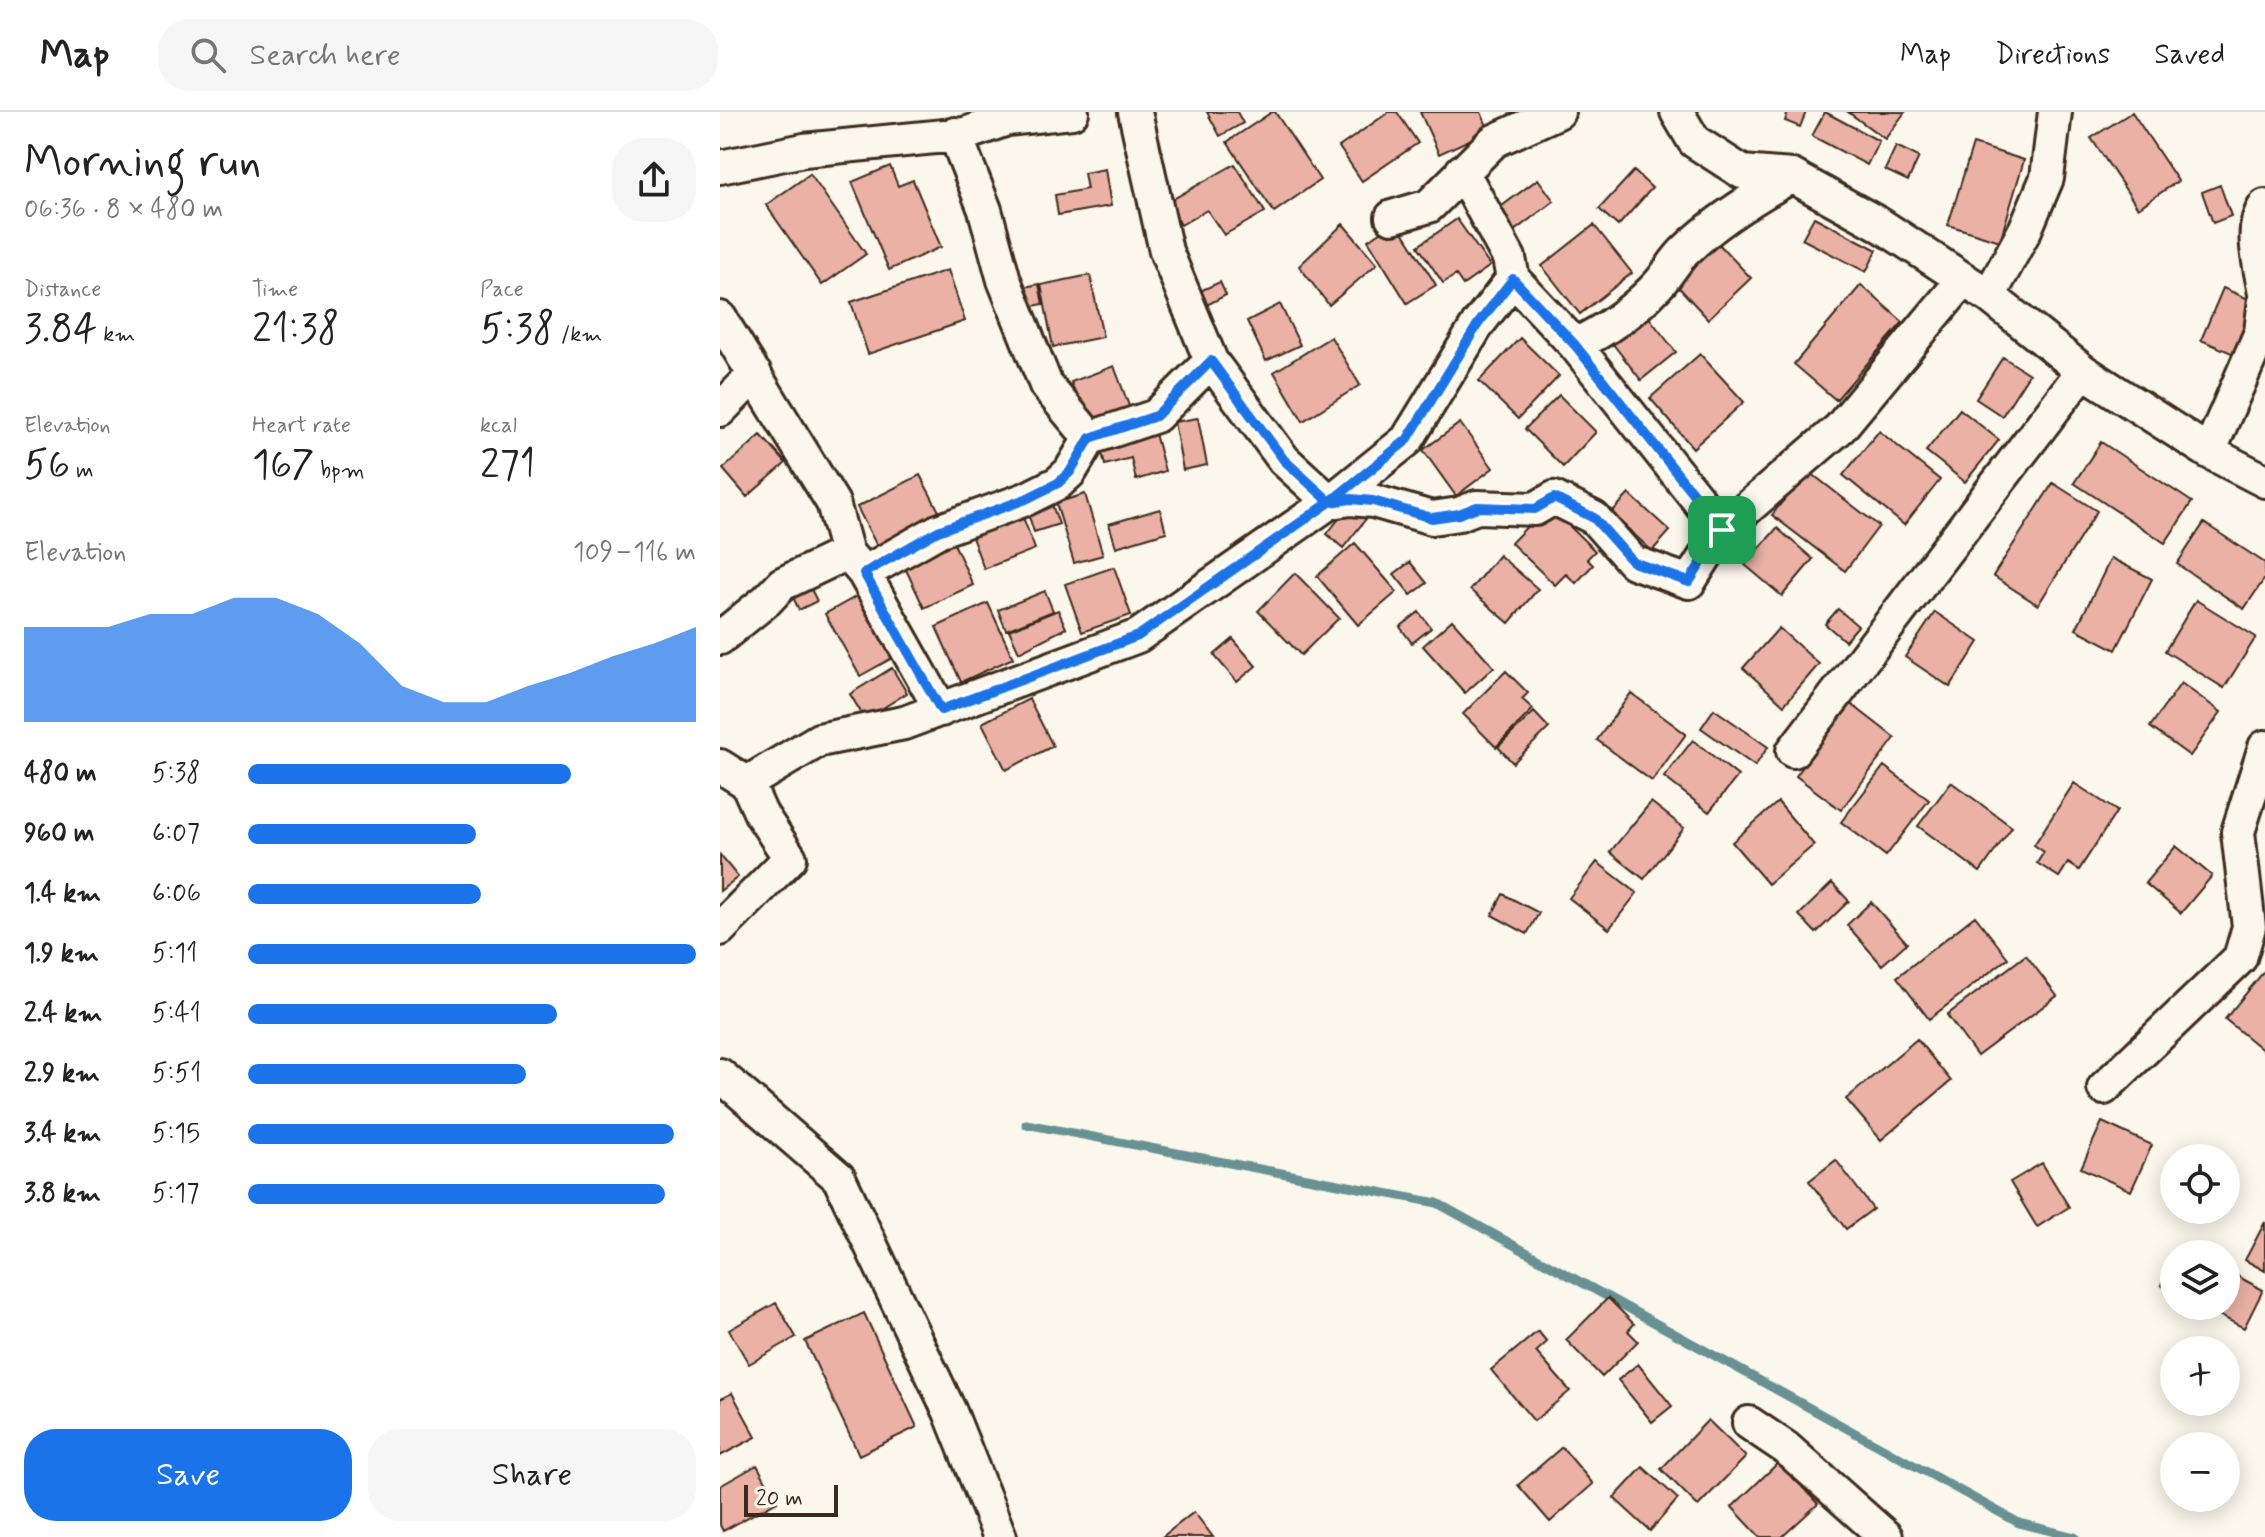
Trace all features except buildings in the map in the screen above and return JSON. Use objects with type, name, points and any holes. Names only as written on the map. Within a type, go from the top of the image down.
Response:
[{"type":"street","points":[[720,167],[804,150],[1072,112]]},
{"type":"street","points":[[1135,112],[1166,251],[1211,361],[1284,460],[1330,502]]},
{"type":"street","points":[[1392,217],[1429,206],[1494,141],[1558,112]]},
{"type":"street","points":[[1677,112],[1694,141],[1719,154],[1742,172],[1792,176],[1879,224],[1976,288],[2083,371],[2209,452],[2265,481]]},
{"type":"street","points":[[1330,502],[1351,499],[1373,501],[1432,518],[1459,514],[1477,507],[1535,509],[1554,498],[1594,518],[1633,562],[1689,582],[1722,530],[1840,428],[1976,288],[2025,230],[2047,178],[2055,112]]},
{"type":"street","points":[[959,127],[1004,280],[1046,385],[1090,438]]},
{"type":"street","points":[[1462,171],[1509,258],[1513,279],[1575,345],[1722,530]]},
{"type":"street","points":[[1575,345],[1607,329],[1656,287],[1688,247],[1750,199],[1792,176]]},
{"type":"street","points":[[2209,452],[2261,332],[2265,296],[2256,237],[2258,215],[2265,206]]},
{"type":"street","points":[[747,783],[819,740],[904,723],[1138,636],[1330,502],[1407,440],[1478,324],[1513,279]]},
{"type":"street","points":[[720,318],[833,503],[855,563],[941,710]]},
{"type":"street","points":[[720,638],[782,584],[855,563],[1026,499],[1058,483],[1070,472],[1090,438],[1156,416],[1211,361]]},
{"type":"street","points":[[1793,751],[2083,371]]},
{"type":"street","points":[[720,410],[755,374]]},
{"type":"street","points":[[2104,1088],[2240,958],[2249,927],[2238,832],[2265,747]]},
{"type":"street","points":[[720,766],[747,783],[761,814],[790,858],[720,929]]},
{"type":"street","points":[[720,1075],[839,1178],[950,1412],[1000,1537]]},
{"type":"street","points":[[1749,1423],[1786,1448],[1886,1537]]},
{"type":"waterway","points":[[1026,1124],[1437,1203],[2019,1523],[2075,1537]]},
{"type":"route","points":[[1722,530],[1575,345],[1513,279],[1447,371],[1417,428],[1407,440],[1330,502],[1138,636],[941,710],[864,573],[938,531],[1026,499],[1058,483],[1070,472],[1090,438],[1156,416],[1211,361],[1284,460],[1330,502],[1351,499],[1373,501],[1432,518],[1459,514],[1477,507],[1535,509],[1554,498],[1594,518],[1633,562],[1689,582],[1722,530]]}]
